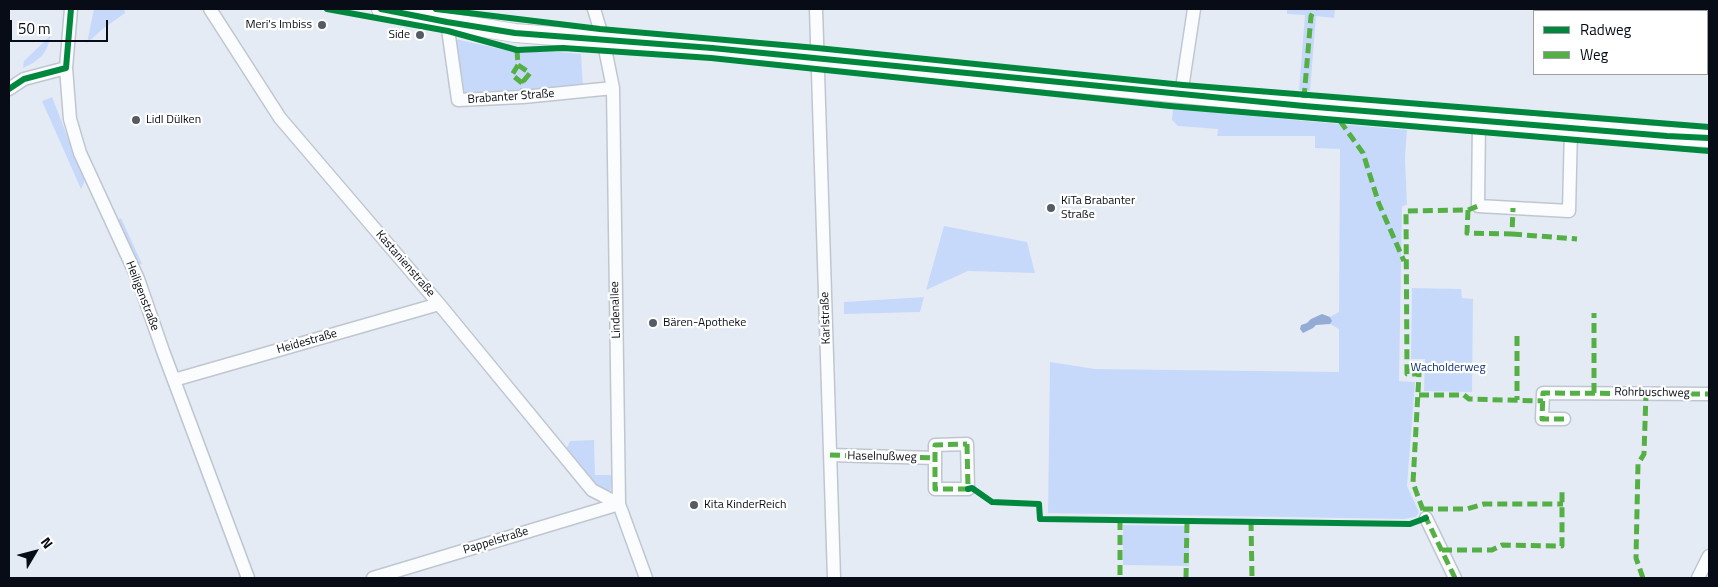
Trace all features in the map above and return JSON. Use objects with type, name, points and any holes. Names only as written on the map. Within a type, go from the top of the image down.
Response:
[{"type":"main road","points":[[381,9],[515,33],[818,58],[1181,95],[1479,121],[1709,138]]},
{"type":"street","name":"Heiligenstraße","points":[[71,9],[66,68],[70,120],[80,153],[138,280],[248,578]]},
{"type":"street","name":"Kastanienstraße","points":[[210,9],[280,118],[439,304],[592,490],[619,504]]},
{"type":"street","name":"Lindenallee","points":[[594,9],[614,88],[619,504],[646,578]]},
{"type":"street","name":"Karlstraße","points":[[816,9],[834,578]]},
{"type":"street","points":[[1181,95],[1194,9]]},
{"type":"street","name":"Brabanter Straße","points":[[447,22],[458,100],[614,88]]},
{"type":"street","points":[[9,88],[24,79],[66,68]]},
{"type":"street","points":[[1479,121],[1478,206],[1569,211],[1571,128]]},
{"type":"street","name":"Heidestraße","points":[[174,380],[439,304]]},
{"type":"street","name":"Rohrbuschweg","points":[[1564,419],[1542,420],[1543,393],[1709,394]]},
{"type":"street","name":"Haselnußweg","points":[[830,456],[935,458]]},
{"type":"street","name":"Pappelstraße","points":[[373,578],[619,504]]},
{"type":"street","points":[[1426,518],[1455,578]]},
{"type":"street","points":[[1698,578],[1709,556]]},
{"type":"green space","points":[[94,9],[124,9],[125,13],[87,43]]},
{"type":"green space","points":[[1287,9],[1335,9],[1334,18],[1316,16],[1310,91],[1299,90],[1305,15],[1287,14]]},
{"type":"green space","points":[[1640,9],[1693,9],[1693,10]]},
{"type":"green space","points":[[51,35],[42,56],[23,68],[24,61]]},
{"type":"green space","points":[[455,39],[515,52],[581,54],[583,87],[463,93]]},
{"type":"green space","points":[[52,97],[84,179],[81,189],[42,101]]},
{"type":"green space","points":[[1173,109],[1407,130],[1405,158],[1407,205],[1402,206],[1399,381],[1415,382],[1407,486],[1419,512],[1416,517],[1404,519],[1048,513],[1050,362],[1095,369],[1339,372],[1339,329],[1330,324],[1332,321],[1330,317],[1339,312],[1340,149],[1315,148],[1315,136],[1217,136],[1218,129],[1178,126],[1172,120]]},
{"type":"green space","points":[[121,218],[142,264],[138,265],[118,220]]},
{"type":"green space","points":[[944,226],[1027,242],[1035,273],[968,271],[926,290]]},
{"type":"green space","name":"Wacholderweg","points":[[1412,288],[1461,289],[1462,298],[1473,299],[1472,392],[1424,391],[1425,359],[1411,359]]},
{"type":"green space","points":[[924,297],[920,312],[844,314],[844,302]]},
{"type":"green space","points":[[594,440],[595,475],[612,475],[614,482],[610,491],[596,485],[566,450],[570,441]]},
{"type":"green space","points":[[1123,525],[1189,526],[1189,566],[1123,565]]},
{"type":"shaded area","points":[[1322,314],[1330,317],[1332,321],[1330,324],[1316,325],[1303,333],[1300,329],[1301,325]]},
{"type":"marked path","points":[[1304,98],[1311,16],[1315,9]]},
{"type":"marked path","points":[[517,50],[518,65],[512,75],[522,83],[523,97]]},
{"type":"marked path","points":[[518,65],[530,73],[522,83]]},
{"type":"marked path","points":[[1340,121],[1363,153],[1379,204],[1404,261]]},
{"type":"marked path","points":[[1455,578],[1426,518],[1413,483],[1419,374],[1407,374],[1406,211],[1468,210],[1478,206]]},
{"type":"marked path","points":[[1468,210],[1467,233],[1512,234],[1513,208]]},
{"type":"marked path","points":[[1512,234],[1577,239]]},
{"type":"marked path","points":[[1594,313],[1594,393]]},
{"type":"marked path","points":[[1517,336],[1517,400]]},
{"type":"marked path","points":[[1564,419],[1542,419],[1543,393],[1709,394]]},
{"type":"marked path","points":[[1643,578],[1636,558],[1638,464],[1644,454],[1646,393]]},
{"type":"marked path","points":[[1419,395],[1464,395],[1469,399],[1543,401]]},
{"type":"marked path","points":[[967,444],[968,489],[935,489],[935,445],[967,444]]},
{"type":"marked path","points":[[830,455],[935,458]]},
{"type":"marked path","points":[[1442,550],[1492,550],[1502,545],[1562,546],[1562,492]]},
{"type":"marked path","points":[[1423,509],[1467,509],[1484,504],[1563,504]]},
{"type":"marked path","points":[[1120,520],[1120,578]]},
{"type":"marked path","points":[[1186,578],[1187,521]]},
{"type":"marked path","points":[[1251,521],[1252,578]]},
{"type":"cycle path","points":[[9,89],[24,79],[66,68],[71,9]]},
{"type":"cycle path","points":[[327,9],[448,31],[517,50],[563,48],[711,58],[1170,106],[1709,151]]},
{"type":"cycle path","points":[[381,9],[515,33],[712,48],[1304,106],[1709,138]]},
{"type":"cycle path","points":[[436,9],[600,29],[817,48],[1183,85],[1709,127]]},
{"type":"cycle path","points":[[968,489],[972,488],[992,502],[1039,504],[1040,519],[1410,524],[1426,518]]},
{"type":"place","name":"Meri's Imbiss","points":[[322,25]]},
{"type":"place","name":"Side","points":[[420,35]]},
{"type":"place","name":"Lidl Dülken","points":[[136,120]]},
{"type":"place","name":"KiTa Brabanter Straße","points":[[1051,208]]},
{"type":"place","name":"Bären-Apotheke","points":[[653,323]]},
{"type":"place","name":"Kita KinderReich","points":[[694,505]]}]
